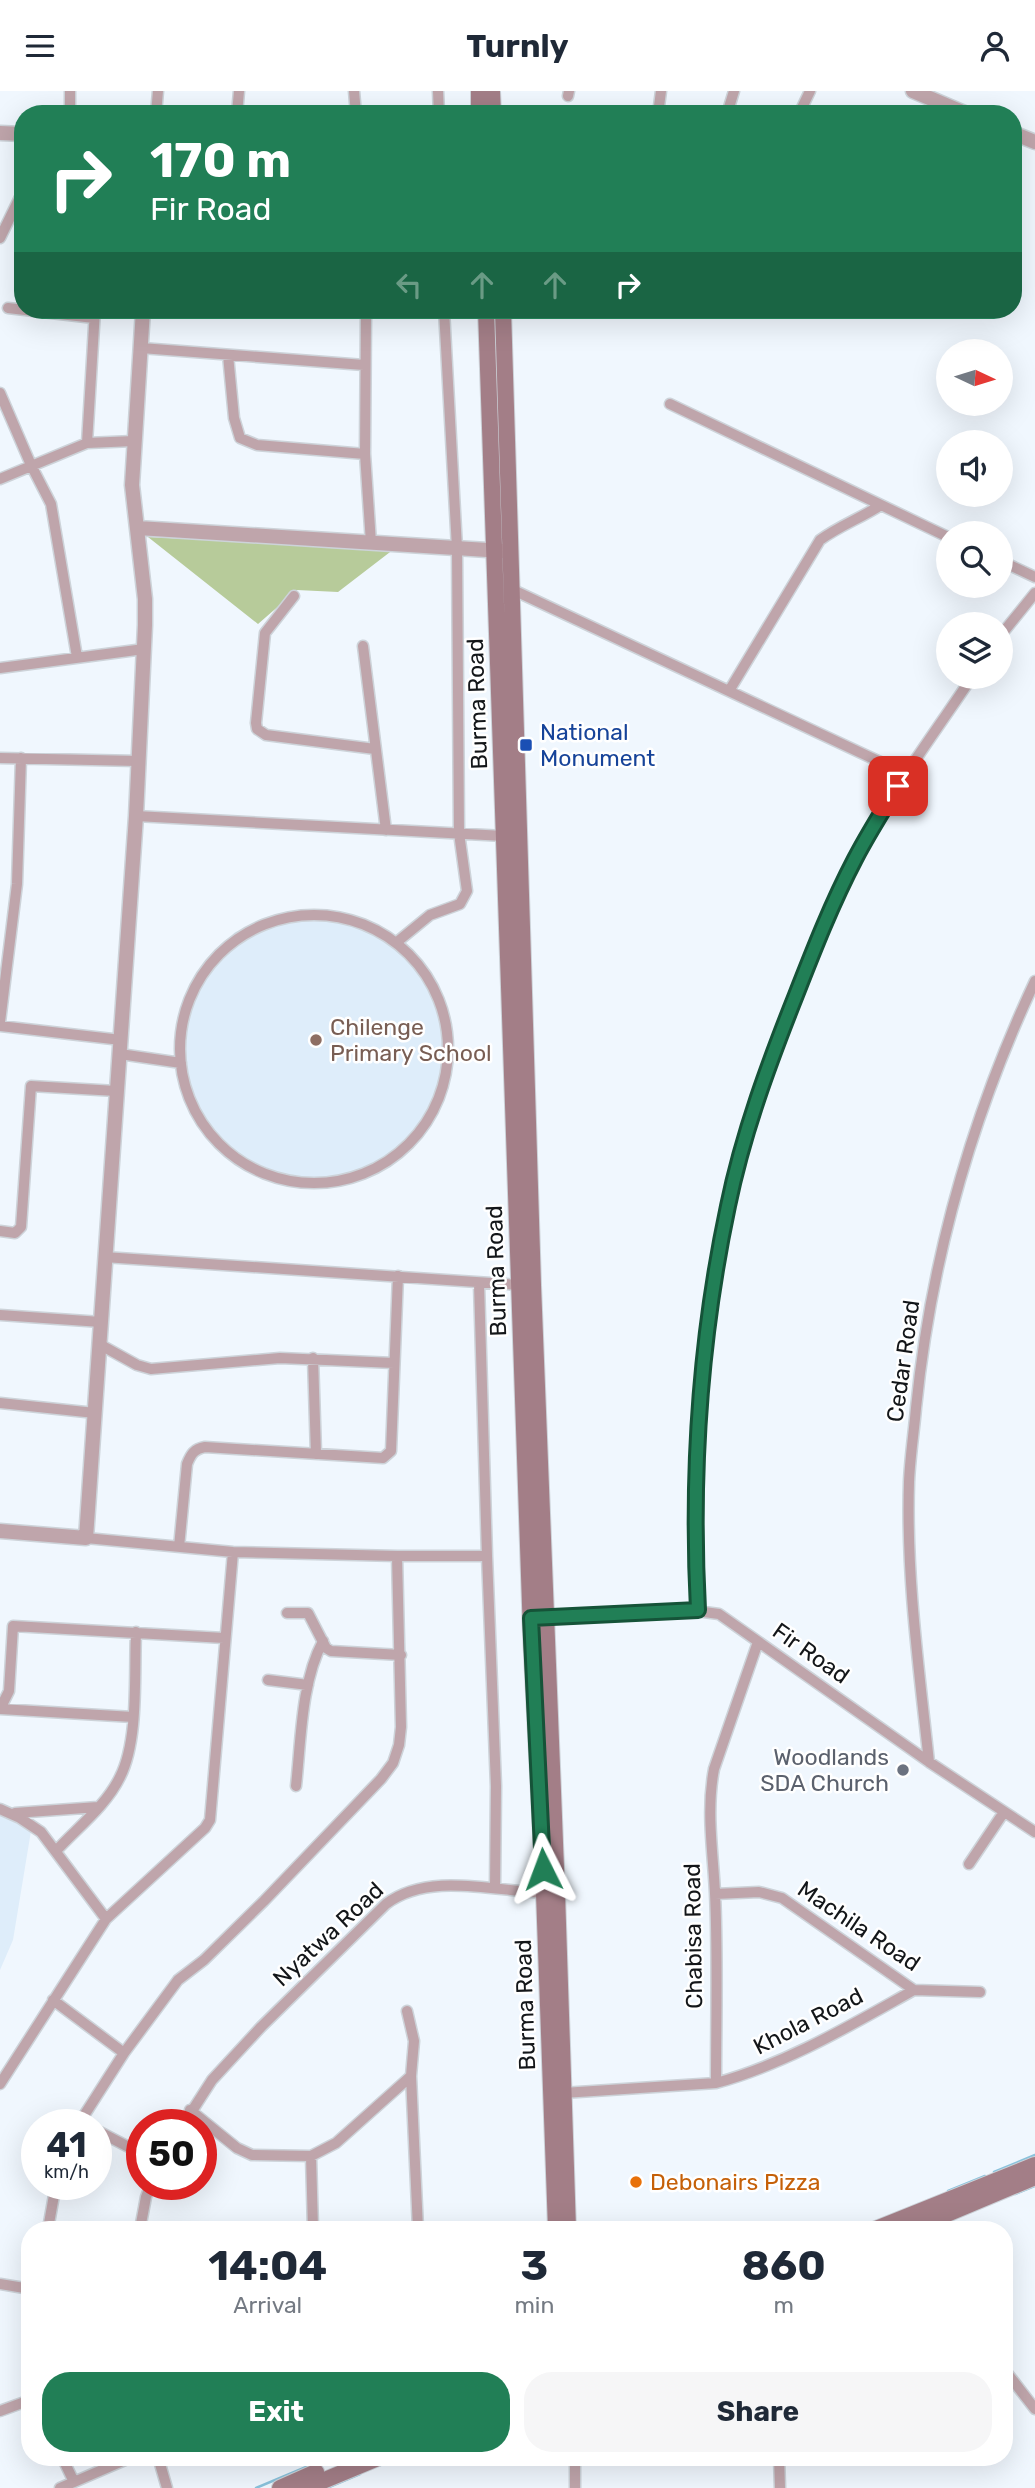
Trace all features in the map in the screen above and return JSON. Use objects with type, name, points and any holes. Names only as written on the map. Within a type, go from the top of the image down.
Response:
[{"type":"main road","name":"Burma Road","points":[[487,319],[502,551],[511,589],[538,1618]]},
{"type":"main road","name":"Burma Road","points":[[503,319],[504,836],[520,1285],[568,2221]]},
{"type":"main road","name":"Burma Road","points":[[551,1893],[556,2221]]},
{"type":"main road","points":[[917,2221],[1035,2165]]},
{"type":"main road","points":[[919,2221],[1035,2177]]},
{"type":"main road","points":[[280,2488],[331,2466]]},
{"type":"main road","points":[[306,2488],[359,2466]]},
{"type":"street","points":[[913,91],[946,105]]},
{"type":"street","points":[[0,238],[14,209]]},
{"type":"street","points":[[8,308],[14,308]]},
{"type":"street","points":[[87,443],[95,319]]},
{"type":"street","points":[[86,1538],[136,816],[144,649],[145,600],[133,494],[143,319]]},
{"type":"street","points":[[366,319],[365,454],[371,543]]},
{"type":"street","points":[[397,942],[430,915],[460,904],[467,891],[460,833],[457,548],[444,319]]},
{"type":"street","points":[[141,348],[364,365]]},
{"type":"street","points":[[228,355],[234,418],[240,438],[257,445],[365,454]]},
{"type":"street","points":[[0,393],[30,465],[51,503],[77,657]]},
{"type":"street","points":[[670,404],[936,531]]},
{"type":"street","points":[[0,479],[87,443],[135,441]]},
{"type":"street","points":[[729,691],[820,540],[837,527],[863,517],[881,505]]},
{"type":"street","points":[[138,528],[502,551]]},
{"type":"street","points":[[1013,567],[1035,577]]},
{"type":"street","points":[[511,589],[906,774]]},
{"type":"street","points":[[1013,620],[1035,593]]},
{"type":"street","points":[[295,596],[265,633],[257,729],[266,735],[375,749]]},
{"type":"street","points":[[363,646],[386,830]]},
{"type":"street","points":[[0,668],[144,649]]},
{"type":"street","points":[[698,1610],[695,1518],[701,1388],[716,1271],[728,1205],[758,1096],[810,959],[855,858],[930,736],[963,689]]},
{"type":"street","points":[[0,758],[138,761]]},
{"type":"street","points":[[22,758],[18,884],[0,1024],[120,1047],[181,1063]]},
{"type":"street","points":[[136,816],[504,836]]},
{"type":"street","points":[[319,913],[360,922],[397,942],[432,983],[445,1018],[448,1054],[446,1072],[435,1107],[415,1138],[388,1162],[355,1177],[319,1184],[283,1180],[257,1170],[233,1156],[208,1131],[190,1099],[181,1063],[183,1021],[193,992],[209,965],[240,936],[278,919],[319,913]]},
{"type":"street","name":"Cedar Road","points":[[929,1762],[912,1598],[909,1481],[927,1325],[957,1186],[1002,1053],[1035,981]]},
{"type":"street","points":[[0,1231],[15,1233],[21,1227],[31,1086],[117,1091]]},
{"type":"street","points":[[104,1257],[520,1285]]},
{"type":"street","points":[[179,1547],[184,1477],[191,1454],[198,1448],[383,1458],[388,1455],[391,1451],[398,1276]]},
{"type":"street","points":[[479,1284],[496,1786],[495,1888]]},
{"type":"street","points":[[0,1315],[101,1322]]},
{"type":"street","points":[[99,1344],[137,1365],[151,1369],[253,1359],[313,1358],[394,1363]]},
{"type":"street","points":[[313,1358],[316,1454]]},
{"type":"street","points":[[0,1403],[95,1413]]},
{"type":"street","points":[[0,1531],[233,1552],[487,1556]]},
{"type":"street","points":[[0,2084],[106,1919],[205,1828],[210,1820],[233,1552]]},
{"type":"street","points":[[90,2109],[124,2053],[178,1980],[204,1960],[264,1901],[364,1798],[393,1763],[401,1727],[397,1556]]},
{"type":"street","name":"Fir Road","points":[[538,1618],[698,1610],[719,1614],[929,1762],[1035,1832]]},
{"type":"street","points":[[287,1613],[308,1613],[326,1648],[331,1651],[401,1655]]},
{"type":"street","points":[[0,1709],[9,1691],[13,1626],[224,1638]]},
{"type":"street","points":[[56,1851],[98,1807],[120,1777],[128,1755],[133,1717],[136,1632]]},
{"type":"street","points":[[296,1786],[308,1685],[313,1661],[323,1641]]},
{"type":"street","name":"Chabisa Road","points":[[716,2083],[715,1894],[710,1787],[758,1642]]},
{"type":"street","points":[[268,1681],[308,1685]]},
{"type":"street","points":[[0,1709],[133,1717]]},
{"type":"street","points":[[12,1814],[98,1807]]},
{"type":"street","points":[[0,1809],[33,1825],[56,1851],[106,1919]]},
{"type":"street","points":[[969,1864],[1003,1812]]},
{"type":"street","name":"Nyatwa Road","points":[[191,2109],[212,2080],[261,2027],[398,1894],[425,1886],[551,1893]]},
{"type":"street","name":"Machila Road","points":[[715,1894],[759,1892],[782,1898],[915,1990],[980,1992]]},
{"type":"street","name":"Khola Road","points":[[716,2083],[758,2071],[915,1990]]},
{"type":"street","points":[[53,2000],[124,2053]]},
{"type":"street","points":[[407,2011],[414,2042],[411,2076],[418,2221]]},
{"type":"street","points":[[217,2132],[237,2148],[252,2155],[311,2157],[335,2143],[411,2076]]},
{"type":"street","points":[[563,2093],[716,2083]]},
{"type":"street","points":[[311,2157],[313,2221]]},
{"type":"street","points":[[49,2221],[53,2200]]},
{"type":"street","points":[[142,2221],[145,2200]]},
{"type":"street","points":[[0,2284],[21,2288]]},
{"type":"street","points":[[1013,2381],[1035,2409]]},
{"type":"street","points":[[0,2411],[21,2403]]},
{"type":"street","points":[[66,2466],[74,2482]]},
{"type":"street","points":[[60,2488],[111,2466]]},
{"type":"street","points":[[161,2466],[167,2488]]},
{"type":"street","points":[[575,2466],[575,2488]]},
{"type":"street","points":[[779,2466],[780,2488]]},
{"type":"shaded area","name":"Chilenge Primary School","points":[[327,913],[366,920],[399,938],[424,966],[438,992],[451,1031],[446,1077],[430,1118],[412,1148],[371,1172],[319,1179],[279,1173],[235,1154],[196,1116],[187,1094],[181,1050],[184,1011],[202,967],[235,932],[288,916]]},
{"type":"shaded area","points":[[0,1814],[31,1831],[13,1940],[0,1970]]},
{"type":"green space","points":[[148,537],[394,549],[338,592],[297,590],[258,624]]},
{"type":"waterway","points":[[994,2172],[1035,2155]]},
{"type":"waterway","points":[[948,2191],[985,2176]]},
{"type":"waterway","points":[[1015,2194],[1035,2186]]},
{"type":"waterway","points":[[256,2488],[309,2466]]},
{"type":"waterway","points":[[327,2488],[360,2474]]},
{"type":"place","name":"National Monument","points":[[526,745]]},
{"type":"place","name":"Chilenge Primary School","points":[[316,1040]]},
{"type":"place","name":"Woodlands SDA Church","points":[[903,1770]]},
{"type":"place","name":"Debonairs Pizza","points":[[636,2182]]},
{"type":"route","points":[[543,1869],[531,1618],[698,1610],[695,1518],[701,1388],[716,1271],[728,1205],[758,1096],[810,959],[855,858],[898,786]]}]
